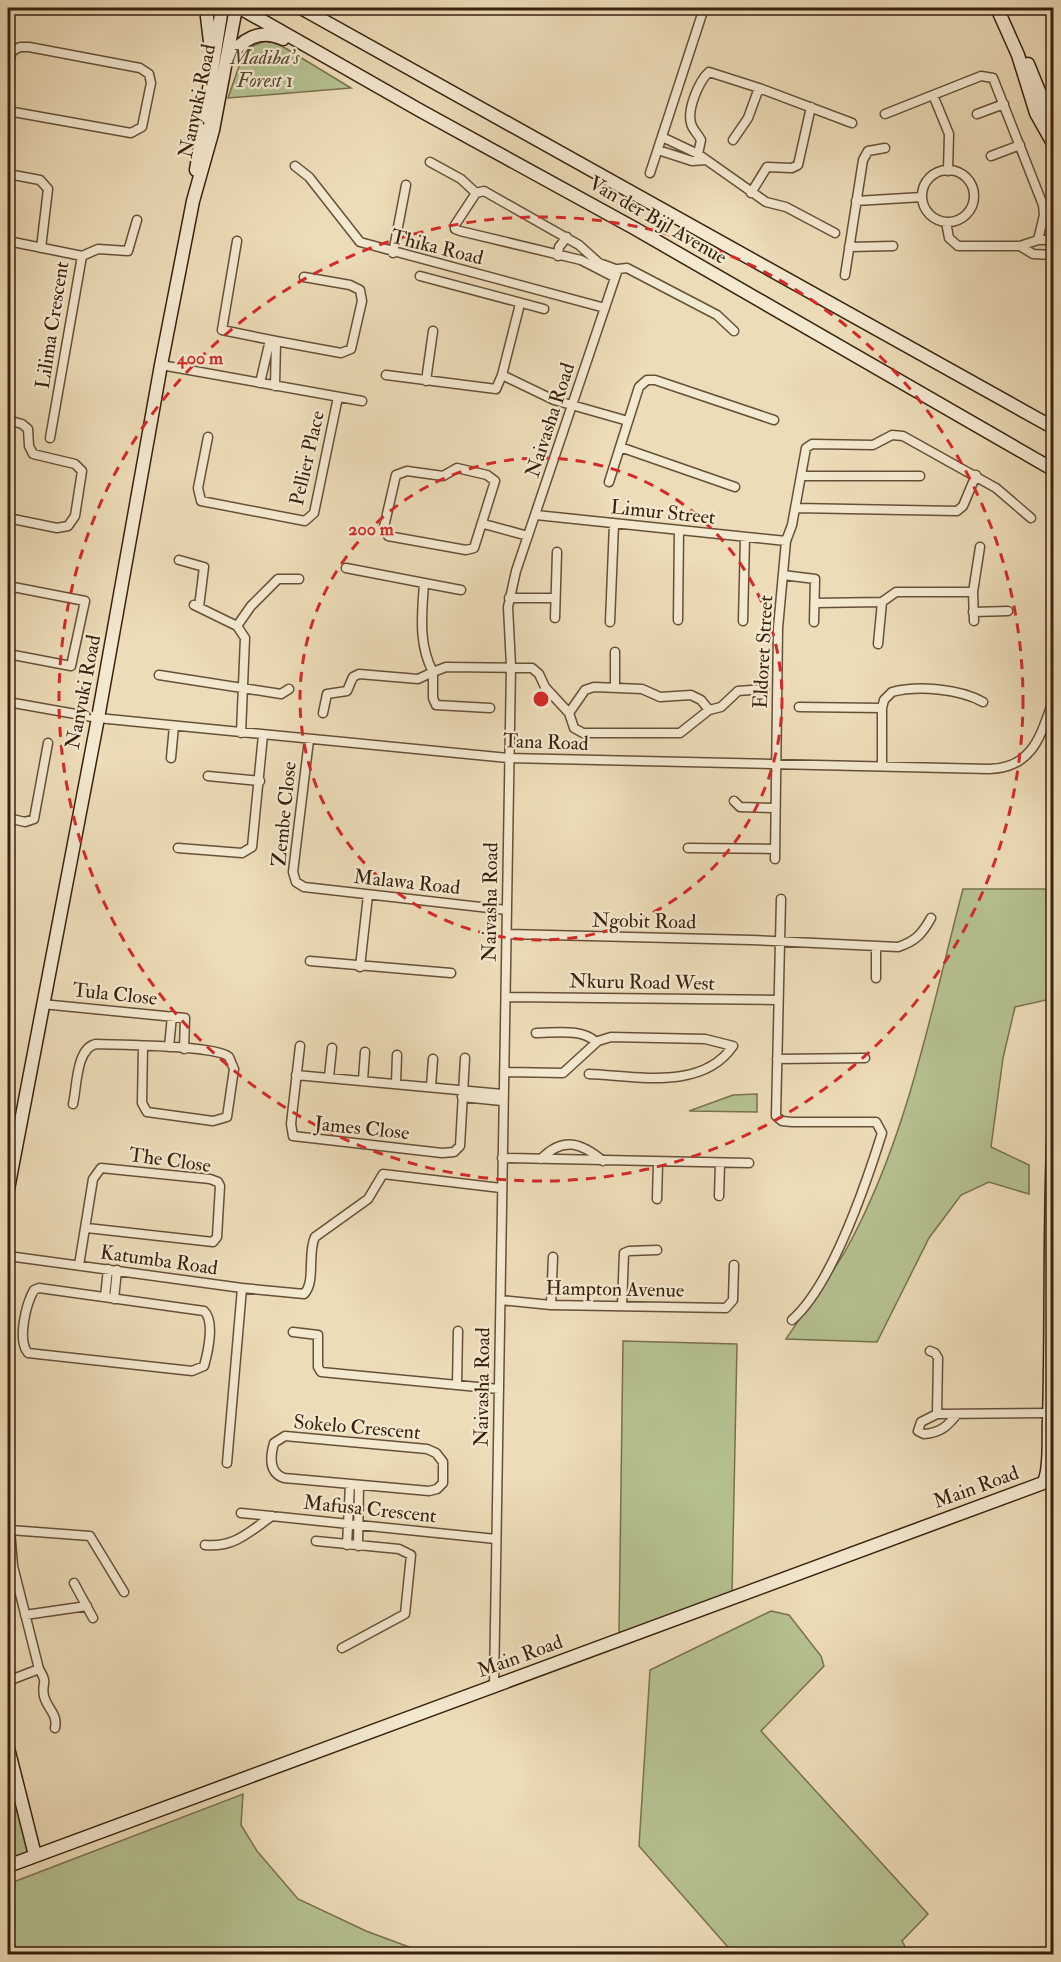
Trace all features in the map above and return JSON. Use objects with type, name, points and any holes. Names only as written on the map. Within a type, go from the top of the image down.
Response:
[{"type":"street","points":[[206,8],[210,29],[211,64]]},
{"type":"street","name":"Nanyuki Road","points":[[8,1189],[193,201],[211,64],[222,8]]},
{"type":"street","name":"Nanyuki Road","points":[[193,201],[213,130],[236,8]]},
{"type":"street","name":"Van der Bijl Avenue","points":[[240,8],[644,233],[1053,470]]},
{"type":"street","name":"Van der Bijl Avenue","points":[[303,8],[1053,428]]},
{"type":"street","points":[[650,173],[704,8]]},
{"type":"street","points":[[997,8],[1015,48],[1035,113],[1053,146]]},
{"type":"street","points":[[1005,8],[1052,124]]},
{"type":"street","points":[[223,78],[231,56],[240,44],[256,35],[266,34],[280,37],[368,80]]},
{"type":"street","points":[[8,66],[12,51],[20,47],[29,47],[140,68],[149,74],[151,83],[142,127],[131,133],[8,111]]},
{"type":"street","points":[[702,157],[701,140],[691,123],[690,114],[706,74],[716,73],[852,123]]},
{"type":"street","points":[[885,114],[985,75],[993,78],[1043,205],[1044,215],[1038,240]]},
{"type":"street","points":[[733,140],[748,118],[759,88]]},
{"type":"street","points":[[933,95],[949,134],[948,171]]},
{"type":"street","points":[[977,114],[1004,104]]},
{"type":"street","points":[[751,193],[767,167],[792,168],[800,162],[811,107]]},
{"type":"street","points":[[662,137],[702,157],[766,202],[786,207],[835,233]]},
{"type":"street","points":[[991,156],[1020,145]]},
{"type":"street","points":[[658,148],[692,161],[702,157]]},
{"type":"street","points":[[845,275],[866,153],[885,148]]},
{"type":"street","points":[[430,162],[461,179],[476,193]]},
{"type":"street","name":"Thika Road","points":[[295,166],[309,177],[356,239],[393,252],[605,308]]},
{"type":"street","points":[[948,171],[956,172],[969,182],[974,197],[968,212],[962,218],[946,222],[932,217],[922,197],[929,178],[948,171]]},
{"type":"street","points":[[8,174],[40,180],[48,189],[40,248]]},
{"type":"street","points":[[393,252],[405,185]]},
{"type":"street","points":[[484,190],[567,237],[616,274],[588,262],[457,231],[455,225],[476,193],[484,190]]},
{"type":"street","points":[[856,201],[922,197]]},
{"type":"street","points":[[82,256],[98,249],[128,251],[137,220]]},
{"type":"street","points":[[946,222],[949,238],[958,246],[1020,246],[1038,240],[1053,240]]},
{"type":"street","points":[[558,256],[559,247],[567,237]]},
{"type":"street","name":"Lilima Crescent","points":[[8,241],[82,256],[50,438]]},
{"type":"street","points":[[237,241],[222,330],[341,353],[351,350],[362,301],[360,290],[350,285],[304,277]]},
{"type":"street","points":[[849,247],[893,246]]},
{"type":"street","points":[[1020,246],[1033,254],[1053,255]]},
{"type":"street","points":[[616,274],[624,267],[637,273],[717,315],[734,331]]},
{"type":"street","name":"Naivasha Road","points":[[494,1686],[511,666],[510,598],[528,536],[616,274]]},
{"type":"street","points":[[420,276],[544,309]]},
{"type":"street","points":[[386,375],[489,390],[496,388],[502,375],[520,304]]},
{"type":"street","points":[[426,381],[433,330]]},
{"type":"street","points":[[273,340],[271,363],[274,386]]},
{"type":"street","points":[[260,383],[271,363]]},
{"type":"street","points":[[161,365],[362,401]]},
{"type":"street","points":[[502,375],[548,397],[628,421]]},
{"type":"street","points":[[609,482],[640,385],[651,380],[774,420]]},
{"type":"street","name":"Pellier Place","points":[[208,437],[198,498],[204,503],[296,521],[308,520],[314,513],[338,397]]},
{"type":"street","points":[[8,420],[22,424],[28,429],[29,446],[33,454],[75,464],[82,471],[75,516],[68,526],[57,528],[8,519]]},
{"type":"street","name":"Eldoret Street","points":[[775,860],[776,658],[786,541],[796,508],[805,451],[809,446],[873,446],[892,435],[912,439],[976,475]]},
{"type":"street","points":[[620,447],[735,487]]},
{"type":"street","points":[[460,468],[491,476],[495,481],[495,487],[484,524],[476,546],[469,550],[388,536],[384,527],[394,478],[400,471],[443,477],[460,468]]},
{"type":"street","points":[[796,508],[957,510],[963,506],[976,475],[996,488],[1031,518]]},
{"type":"street","points":[[801,476],[920,476]]},
{"type":"street","name":"Limur Street","points":[[536,514],[786,541]]},
{"type":"street","points":[[484,524],[528,536]]},
{"type":"street","points":[[610,622],[614,524]]},
{"type":"street","points":[[678,621],[679,530]]},
{"type":"street","points":[[743,621],[745,538]]},
{"type":"street","points":[[980,547],[973,592],[974,617],[1008,611]]},
{"type":"street","points":[[555,618],[557,552]]},
{"type":"street","points":[[179,560],[204,567],[196,606],[237,626],[245,638],[241,733]]},
{"type":"street","points":[[346,568],[461,590]]},
{"type":"street","points":[[783,575],[815,579],[814,622]]},
{"type":"street","points":[[237,626],[251,606],[278,579],[298,579]]},
{"type":"street","points":[[424,583],[422,630],[424,654],[433,672],[433,698],[436,705],[490,708]]},
{"type":"street","points":[[8,586],[85,601],[71,666],[8,654]]},
{"type":"street","points":[[815,603],[882,602],[896,592],[973,592]]},
{"type":"street","points":[[510,598],[555,598]]},
{"type":"street","points":[[878,644],[882,602]]},
{"type":"street","points":[[615,652],[615,687]]},
{"type":"street","points":[[323,713],[327,694],[348,691],[353,678],[359,674],[418,679],[446,667],[511,666],[535,670],[544,687],[569,713],[572,724],[579,732],[675,733],[687,729],[709,710],[717,709],[738,691],[764,689]]},
{"type":"street","points":[[159,675],[281,694],[289,689]]},
{"type":"street","points":[[569,713],[587,689],[615,687],[642,689],[664,697],[695,696],[709,710]]},
{"type":"street","points":[[882,765],[882,708],[888,694],[903,689],[964,692],[983,702]]},
{"type":"street","name":"Tana Road","points":[[8,702],[98,718],[309,741],[508,758],[775,765],[882,765],[989,770],[1010,766],[1027,756],[1036,744],[1052,709],[1053,698]]},
{"type":"street","points":[[798,707],[882,708]]},
{"type":"street","points":[[171,758],[174,726]]},
{"type":"street","points":[[178,848],[249,852],[254,841],[263,735]]},
{"type":"street","name":"Zembe Close","points":[[304,887],[296,882],[292,872],[309,741]]},
{"type":"street","points":[[8,818],[25,822],[34,819],[48,743]]},
{"type":"street","points":[[208,777],[260,781]]},
{"type":"street","points":[[734,801],[740,807],[775,808]]},
{"type":"street","points":[[688,848],[775,849]]},
{"type":"street","name":"Malawa Road","points":[[304,887],[507,910]]},
{"type":"street","points":[[360,967],[368,896]]},
{"type":"street","points":[[781,898],[775,1108],[778,1119],[792,1122],[872,1122],[879,1124],[882,1130],[860,1201],[834,1257],[806,1305],[792,1320]]},
{"type":"street","name":"Ngobit Road","points":[[507,934],[781,942],[876,948],[898,947],[912,943],[922,935],[932,918]]},
{"type":"street","points":[[876,948],[876,978]]},
{"type":"street","points":[[310,961],[452,974]]},
{"type":"street","name":"Nkuru Road West","points":[[506,997],[778,1000]]},
{"type":"street","name":"Tula Close","points":[[42,1004],[185,1018],[184,1049]]},
{"type":"street","points":[[169,1047],[172,1016]]},
{"type":"street","points":[[536,1033],[579,1034],[589,1036],[596,1042]]},
{"type":"street","points":[[504,1072],[563,1073],[596,1042],[611,1037],[696,1038],[733,1046],[717,1063],[690,1076],[589,1074]]},
{"type":"street","points":[[74,1104],[83,1053],[87,1047],[96,1044],[169,1047],[220,1052],[232,1061],[229,1111],[226,1118],[217,1121],[147,1112],[142,1104],[143,1047]]},
{"type":"street","points":[[300,1046],[296,1075],[431,1086],[502,1098]]},
{"type":"street","points":[[329,1077],[332,1048]]},
{"type":"street","points":[[363,1080],[365,1052]]},
{"type":"street","points":[[396,1083],[397,1055]]},
{"type":"street","points":[[463,1093],[465,1058]]},
{"type":"street","points":[[777,1059],[865,1058]]},
{"type":"street","points":[[431,1086],[433,1059]]},
{"type":"street","name":"James Close","points":[[296,1075],[291,1131],[299,1138],[442,1153],[454,1152],[460,1146],[463,1093]]},
{"type":"street","points":[[957,1414],[944,1429],[930,1434],[920,1432],[918,1426],[921,1422],[937,1414],[1049,1413],[1053,1121]]},
{"type":"street","points":[[541,1159],[555,1147],[580,1145],[589,1148],[603,1161]]},
{"type":"street","points":[[502,1158],[658,1163],[749,1163]]},
{"type":"street","points":[[657,1199],[658,1163]]},
{"type":"street","points":[[719,1196],[720,1164]]},
{"type":"street","name":"The Close","points":[[79,1265],[87,1228],[93,1179],[101,1168],[210,1179],[218,1182],[220,1186],[217,1237],[213,1242],[87,1228]]},
{"type":"street","name":"Katumba Road","points":[[8,1256],[296,1295],[306,1293],[312,1244],[315,1237],[368,1199],[383,1174],[501,1188]]},
{"type":"street","points":[[622,1306],[624,1253],[657,1250]]},
{"type":"street","points":[[551,1305],[553,1257]]},
{"type":"street","name":"Hampton Avenue","points":[[501,1300],[551,1305],[729,1306],[733,1300],[734,1265]]},
{"type":"street","points":[[109,1298],[112,1270]]},
{"type":"street","points":[[48,1288],[109,1298],[194,1308],[207,1313],[210,1323],[204,1366],[195,1371],[183,1370],[35,1355],[24,1348],[24,1333],[30,1299],[34,1290],[48,1288]]},
{"type":"street","points":[[227,1463],[242,1288]]},
{"type":"street","points":[[457,1385],[458,1331]]},
{"type":"street","points":[[293,1332],[318,1335],[318,1367],[321,1372],[499,1389]]},
{"type":"street","points":[[930,1351],[938,1358],[937,1414]]},
{"type":"street","name":"Main Road","points":[[8,1866],[1045,1482],[1049,1413]]},
{"type":"street","name":"Sokelo Crescent","points":[[285,1436],[427,1449],[436,1453],[443,1462],[443,1483],[432,1491],[355,1485],[280,1477],[272,1464],[274,1443],[285,1436]]},
{"type":"street","points":[[347,1545],[352,1523],[355,1485]]},
{"type":"street","name":"Mafusa Crescent","points":[[241,1513],[496,1539]]},
{"type":"street","points":[[205,1545],[230,1544],[272,1516]]},
{"type":"street","points":[[352,1523],[358,1546]]},
{"type":"street","points":[[55,1728],[54,1714],[45,1697],[46,1681],[39,1669],[12,1562],[9,1530],[87,1534],[95,1541],[124,1592]]},
{"type":"street","points":[[316,1541],[405,1551],[411,1556],[408,1607],[405,1614],[398,1620],[342,1648]]},
{"type":"street","points":[[74,1583],[93,1618]]},
{"type":"street","points":[[25,1615],[87,1606]]},
{"type":"street","points":[[8,1682],[39,1669]]},
{"type":"street","points":[[8,1748],[35,1855]]},
{"type":"green space","name":"Madiba's Forest 1","points":[[266,41],[277,43],[351,88],[228,98],[245,49]]},
{"type":"green space","points":[[963,889],[1046,889],[1051,999],[1015,1007],[1003,1058],[991,1147],[1029,1165],[1029,1194],[989,1182],[961,1195],[929,1238],[877,1342],[786,1339],[847,1248],[886,1162],[916,1072]]},
{"type":"green space","points":[[757,1094],[757,1112],[689,1111],[733,1095]]},
{"type":"green space","points":[[623,1341],[737,1344],[732,1593],[619,1633]]},
{"type":"green space","points":[[771,1611],[789,1615],[821,1656],[824,1666],[761,1731],[928,1914],[902,1941],[909,1954],[734,1954],[639,1846],[650,1670]]},
{"type":"green space","points":[[11,1779],[30,1853],[8,1863],[8,1790]]},
{"type":"green space","points":[[243,1794],[241,1825],[257,1851],[298,1899],[366,1931],[428,1954],[8,1954],[8,1884]]}]
